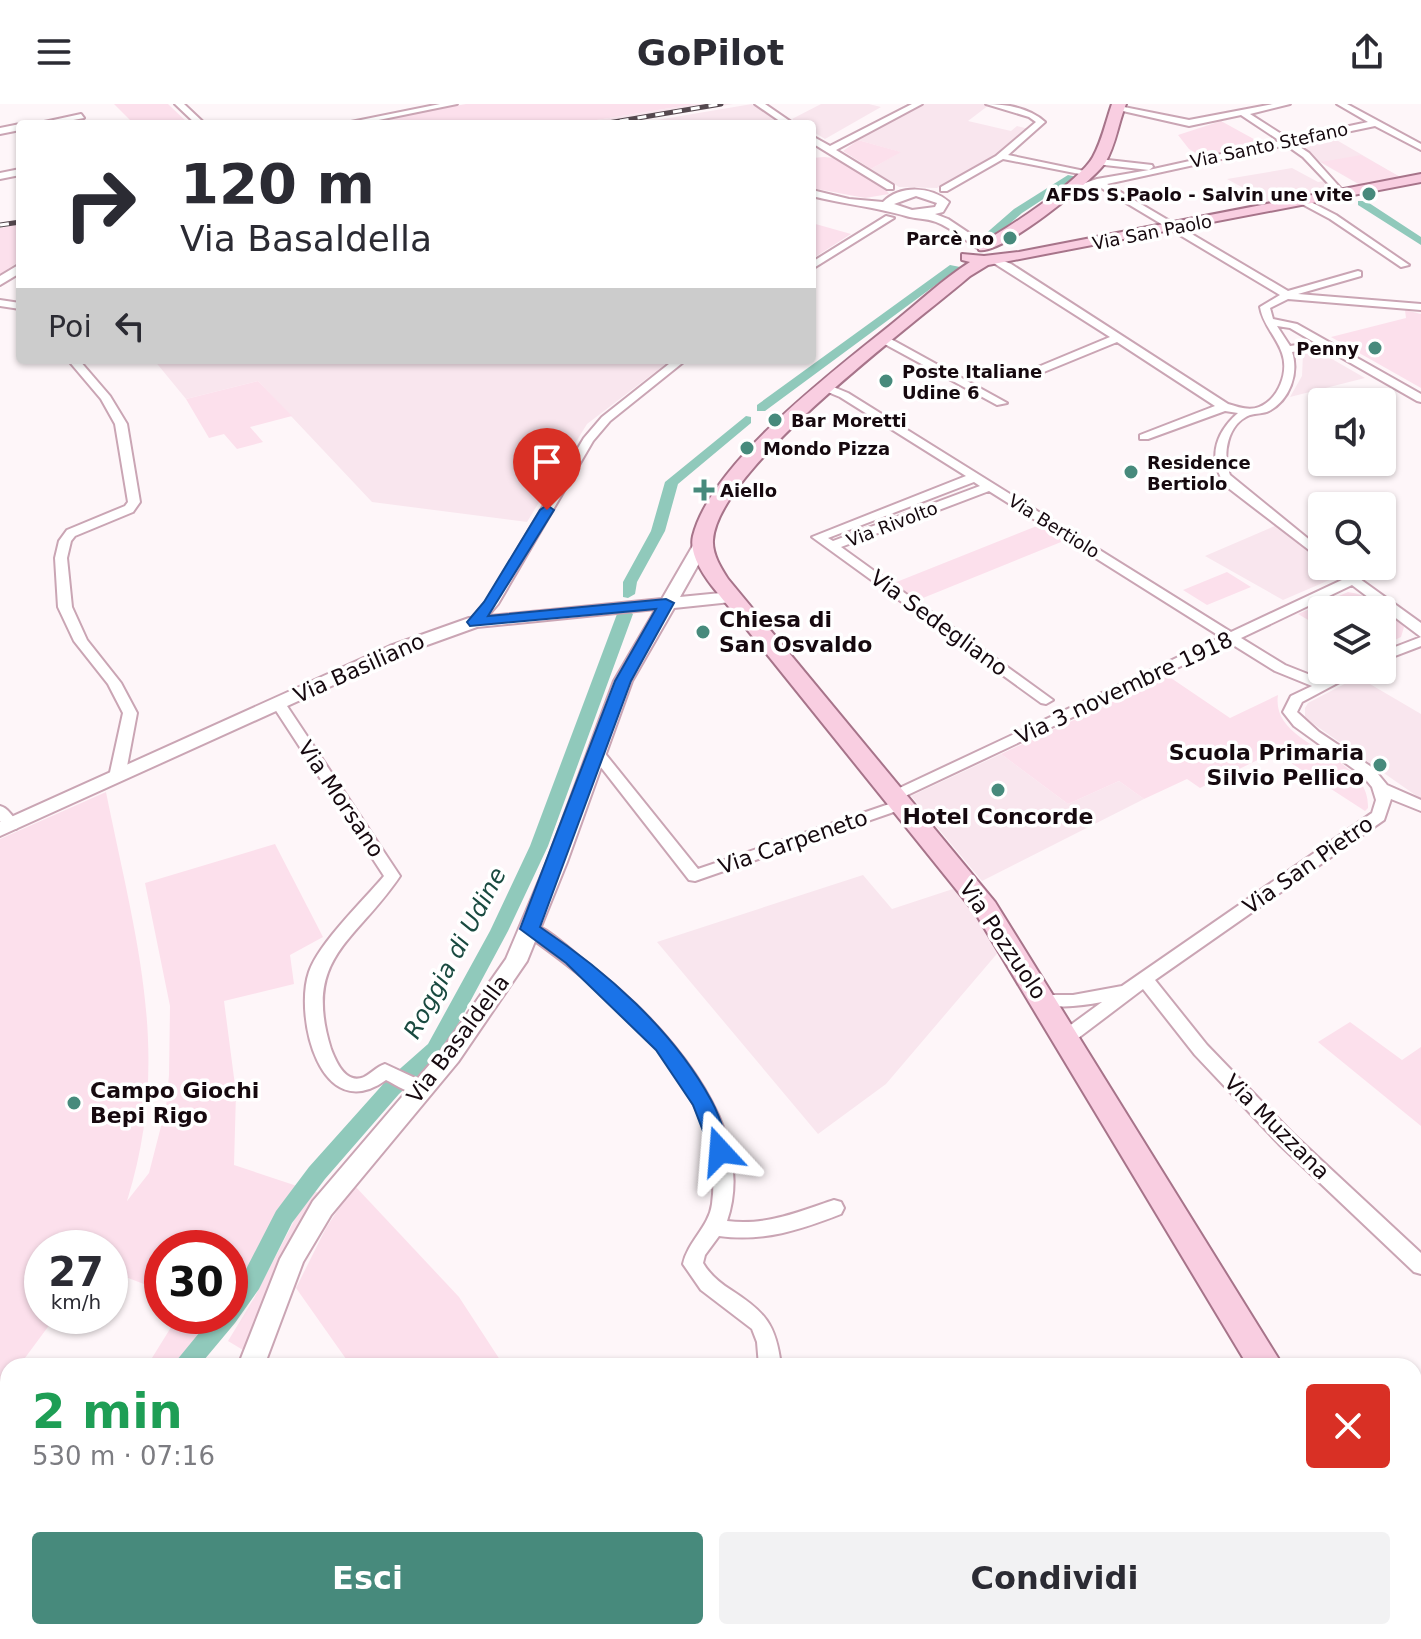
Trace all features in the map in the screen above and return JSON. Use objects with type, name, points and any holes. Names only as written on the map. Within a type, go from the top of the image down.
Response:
[{"type":"main road","points":[[703,542],[705,527],[718,499],[783,428],[982,255],[1095,172],[1118,105]]},
{"type":"main road","name":"Via San Paolo","points":[[982,255],[1019,257],[1415,180]]},
{"type":"main road","name":"Via Pozzuolo","points":[[703,542],[709,566],[731,597],[986,908],[1261,1358]]},
{"type":"street","points":[[69,104],[84,120]]},
{"type":"street","points":[[179,104],[197,120]]},
{"type":"street","points":[[367,120],[453,104]]},
{"type":"street","points":[[759,104],[784,120]]},
{"type":"street","points":[[829,150],[918,104]]},
{"type":"street","points":[[816,142],[891,203],[917,214],[942,205],[1041,122],[1032,115],[990,104]]},
{"type":"street","points":[[1118,105],[1189,123],[1286,104]]},
{"type":"street","points":[[1341,104],[1421,147]]},
{"type":"street","points":[[1242,112],[1306,155],[1341,194]]},
{"type":"street","points":[[60,120],[81,116]]},
{"type":"street","name":"Via Santo Stefano","points":[[1095,172],[1162,168],[1376,123]]},
{"type":"street","points":[[1002,156],[1095,172],[1172,228],[1289,296],[1421,307]]},
{"type":"street","name":"Via Santo Stefano","points":[[1095,172],[1162,168]]},
{"type":"street","points":[[816,263],[891,203],[917,193],[942,205],[982,255],[1224,407],[1247,412],[1261,410],[1277,398],[1290,370],[1287,349],[1265,307],[1297,290],[1358,274]]},
{"type":"street","points":[[816,194],[863,204],[891,203]]},
{"type":"street","points":[[1305,202],[1404,265]]},
{"type":"street","points":[[1270,321],[1293,326],[1421,399]]},
{"type":"street","points":[[1279,333],[1323,351],[1421,407]]},
{"type":"street","points":[[1030,374],[1117,338]]},
{"type":"street","points":[[885,340],[1001,403]]},
{"type":"street","points":[[1287,349],[1304,347],[1323,351]]},
{"type":"street","points":[[76,364],[106,398],[121,424],[134,502],[129,509],[71,533],[62,548],[61,558],[65,607],[81,641],[114,683],[130,713],[117,777]]},
{"type":"street","points":[[475,622],[491,604],[593,434],[606,419],[676,364]]},
{"type":"street","name":"Via Bertiolo","points":[[827,388],[844,395],[1280,668],[1308,677],[1323,686]]},
{"type":"street","points":[[1144,437],[1224,407]]},
{"type":"street","points":[[1247,412],[1229,431],[1218,453],[1221,472],[1231,484],[1308,545]]},
{"type":"street","name":"Via Rivolto","points":[[975,477],[818,537],[832,546],[990,486]]},
{"type":"street","points":[[666,603],[703,542]]},
{"type":"street","name":"Via Sedegliano","points":[[832,546],[1046,700]]},
{"type":"street","points":[[1352,580],[1416,626],[1421,639],[1396,651]]},
{"type":"street","name":"Via 3 novembre 1918","points":[[900,800],[1352,580]]},
{"type":"street","name":"Via Basiliano","points":[[4,822],[117,777],[396,650],[475,622],[731,597]]},
{"type":"street","name":"Via Basaldella","points":[[254,1358],[292,1259],[322,1208],[416,1086],[488,1005],[516,961],[598,754],[623,681],[666,603]]},
{"type":"street","name":"Via Bertiolo","points":[[1280,668],[1290,685],[1304,695]]},
{"type":"street","points":[[1304,695],[1327,684]]},
{"type":"street","name":"Via San Pietro","points":[[1067,1037],[1144,979],[1371,823],[1383,809],[1380,788],[1357,763],[1292,717],[1290,708],[1304,695]]},
{"type":"street","name":"Via Morsano","points":[[278,703],[392,876],[318,968],[314,1024],[331,1069],[346,1084],[356,1087],[377,1080],[385,1071],[416,1086]]},
{"type":"street","name":"Via Carpeneto","points":[[598,754],[695,876],[900,800]]},
{"type":"street","points":[[1380,788],[1421,806]]},
{"type":"street","points":[[530,929],[573,958],[618,998],[663,1044],[702,1103],[720,1151],[722,1202],[716,1227],[694,1254],[693,1264],[715,1292],[760,1324],[769,1358]]},
{"type":"street","name":"Via Muzzana","points":[[1144,979],[1201,1050],[1286,1139],[1421,1266]]},
{"type":"street","name":"Via San Pietro","points":[[1043,999],[1073,1001],[1127,991]]},
{"type":"street","points":[[716,1227],[739,1232],[769,1231],[834,1208]]},
{"type":"shaded area","points":[[114,104],[168,104],[185,120],[130,120]]},
{"type":"shaded area","points":[[466,104],[695,104],[597,120],[379,120]]},
{"type":"shaded area","points":[[695,104],[733,104],[638,120],[597,120]]},
{"type":"shaded area","points":[[752,104],[776,120],[657,120]]},
{"type":"shaded area","points":[[821,104],[881,107],[825,139],[816,133],[816,120],[792,119]]},
{"type":"shaded area","points":[[922,104],[989,105],[968,121],[1011,131],[1017,126],[1029,129],[993,157],[937,188],[899,187],[871,169],[900,152],[858,140]]},
{"type":"shaded area","points":[[1221,121],[1261,143],[1201,156],[1189,149],[1178,135]]},
{"type":"shaded area","points":[[1328,135],[1400,177],[1360,185],[1313,158],[1294,143]]},
{"type":"shaded area","points":[[858,140],[901,152],[871,169],[843,151]]},
{"type":"shaded area","points":[[1361,155],[1400,177],[1361,185],[1321,162]]},
{"type":"shaded area","points":[[816,158],[834,158],[885,188],[889,194],[865,198],[816,189]]},
{"type":"shaded area","points":[[1292,168],[1318,182],[1325,181],[1331,190],[1271,203],[1227,179]]},
{"type":"shaded area","points":[[816,224],[851,234],[816,256]]},
{"type":"shaded area","points":[[16,225],[16,264],[0,274],[0,228]]},
{"type":"shaded area","points":[[1405,310],[1421,314],[1421,388],[1331,337],[1406,318]]},
{"type":"shaded area","points":[[1314,352],[1325,355],[1365,378],[1326,388],[1308,388],[1308,392],[1290,397],[1302,376],[1303,354]]},
{"type":"shaded area","points":[[157,364],[666,364],[587,424],[527,522],[372,502],[258,381],[186,399]]},
{"type":"shaded area","points":[[258,381],[292,416],[250,427],[263,442],[237,449],[224,434],[209,438],[186,399]]},
{"type":"shaded area","points":[[1042,524],[1066,540],[918,600],[894,583]]},
{"type":"shaded area","points":[[1277,525],[1308,549],[1308,580],[1329,580],[1283,600],[1205,556]]},
{"type":"shaded area","points":[[1227,572],[1251,587],[1207,605],[1183,590]]},
{"type":"shaded area","points":[[1348,592],[1364,596],[1339,596]]},
{"type":"shaded area","points":[[1308,610],[1308,620],[1298,614]]},
{"type":"shaded area","points":[[1396,618],[1404,627],[1401,637],[1396,639]]},
{"type":"shaded area","points":[[1168,676],[1230,718],[1278,695],[1280,713],[1289,727],[1354,774],[1364,789],[1368,808],[1365,811],[1274,752],[1200,788],[1187,779],[1144,799],[1119,781],[1068,804],[1001,754]]},
{"type":"shaded area","points":[[1345,684],[1370,684],[1421,714],[1421,799],[1305,718],[1308,703]]},
{"type":"shaded area","points":[[1001,754],[1068,804],[1119,781],[1144,799],[982,881],[911,796]]},
{"type":"shaded area","points":[[106,792],[138,946],[148,1045],[147,1095],[140,1147],[127,1201],[149,1173],[166,1107],[169,1075],[170,1006],[145,883],[275,844],[323,937],[290,955],[294,984],[224,1001],[236,1093],[234,1165],[300,1187],[278,1214],[248,1269],[248,1230],[144,1230],[144,1284],[128,1278],[128,1230],[24,1230],[24,1334],[43,1334],[25,1358],[0,1358],[0,839]]},
{"type":"shaded area","points":[[863,875],[892,909],[959,887],[1001,949],[886,1084],[818,1134],[657,942]]},
{"type":"shaded area","points":[[1350,1022],[1402,1060],[1421,1047],[1421,1126],[1318,1042]]},
{"type":"shaded area","points":[[354,1185],[459,1297],[499,1358],[345,1358],[296,1288],[326,1228]]},
{"type":"shaded area","points":[[310,1190],[319,1193],[281,1260],[243,1350],[228,1341],[232,1334],[248,1334],[248,1308]]},
{"type":"shaded area","points":[[167,1334],[203,1334],[183,1358],[152,1358]]},
{"type":"waterway","name":"Roggia di Udine","points":[[987,238],[1018,211],[1072,177]]},
{"type":"waterway","points":[[1362,203],[1421,242]]},
{"type":"waterway","name":"Roggia di Udine","points":[[761,408],[954,267]]},
{"type":"waterway","name":"Roggia di Udine","points":[[628,594],[630,582],[658,531],[672,482],[746,420]]},
{"type":"waterway","name":"Roggia di Udine","points":[[248,1286],[284,1217],[317,1173],[392,1088],[435,1049],[499,931],[539,846],[625,614]]},
{"type":"waterway","name":"Roggia di Udine","points":[[191,1358],[212,1334]]},
{"type":"railway","points":[[626,120],[721,104]]},
{"type":"railway","points":[[0,225],[16,223]]},
{"type":"place","name":"AFDS S.Paolo - Salvin une vite","points":[[1369,194]]},
{"type":"place","name":"Parcè no","points":[[1010,238]]},
{"type":"place","name":"Penny","points":[[1375,348]]},
{"type":"place","name":"Poste Italiane Udine 6","points":[[886,381]]},
{"type":"place","name":"Bar Moretti","points":[[775,420]]},
{"type":"place","name":"Mondo Pizza","points":[[747,448]]},
{"type":"place","name":"Residence Bertiolo","points":[[1131,472]]},
{"type":"place","name":"Aiello","points":[[704,490]]},
{"type":"place","name":"Chiesa di San Osvaldo","points":[[703,632]]},
{"type":"place","name":"Scuola Primaria Silvio Pellico","points":[[1380,765]]},
{"type":"place","name":"Hotel Concorde","points":[[998,790]]},
{"type":"place","name":"Campo Giochi Bepi Rigo","points":[[74,1103]]},
{"type":"route","points":[[547,510],[491,604],[475,622],[666,603],[623,681],[530,929],[573,958],[663,1044],[702,1103],[714,1127],[720,1151]]}]
